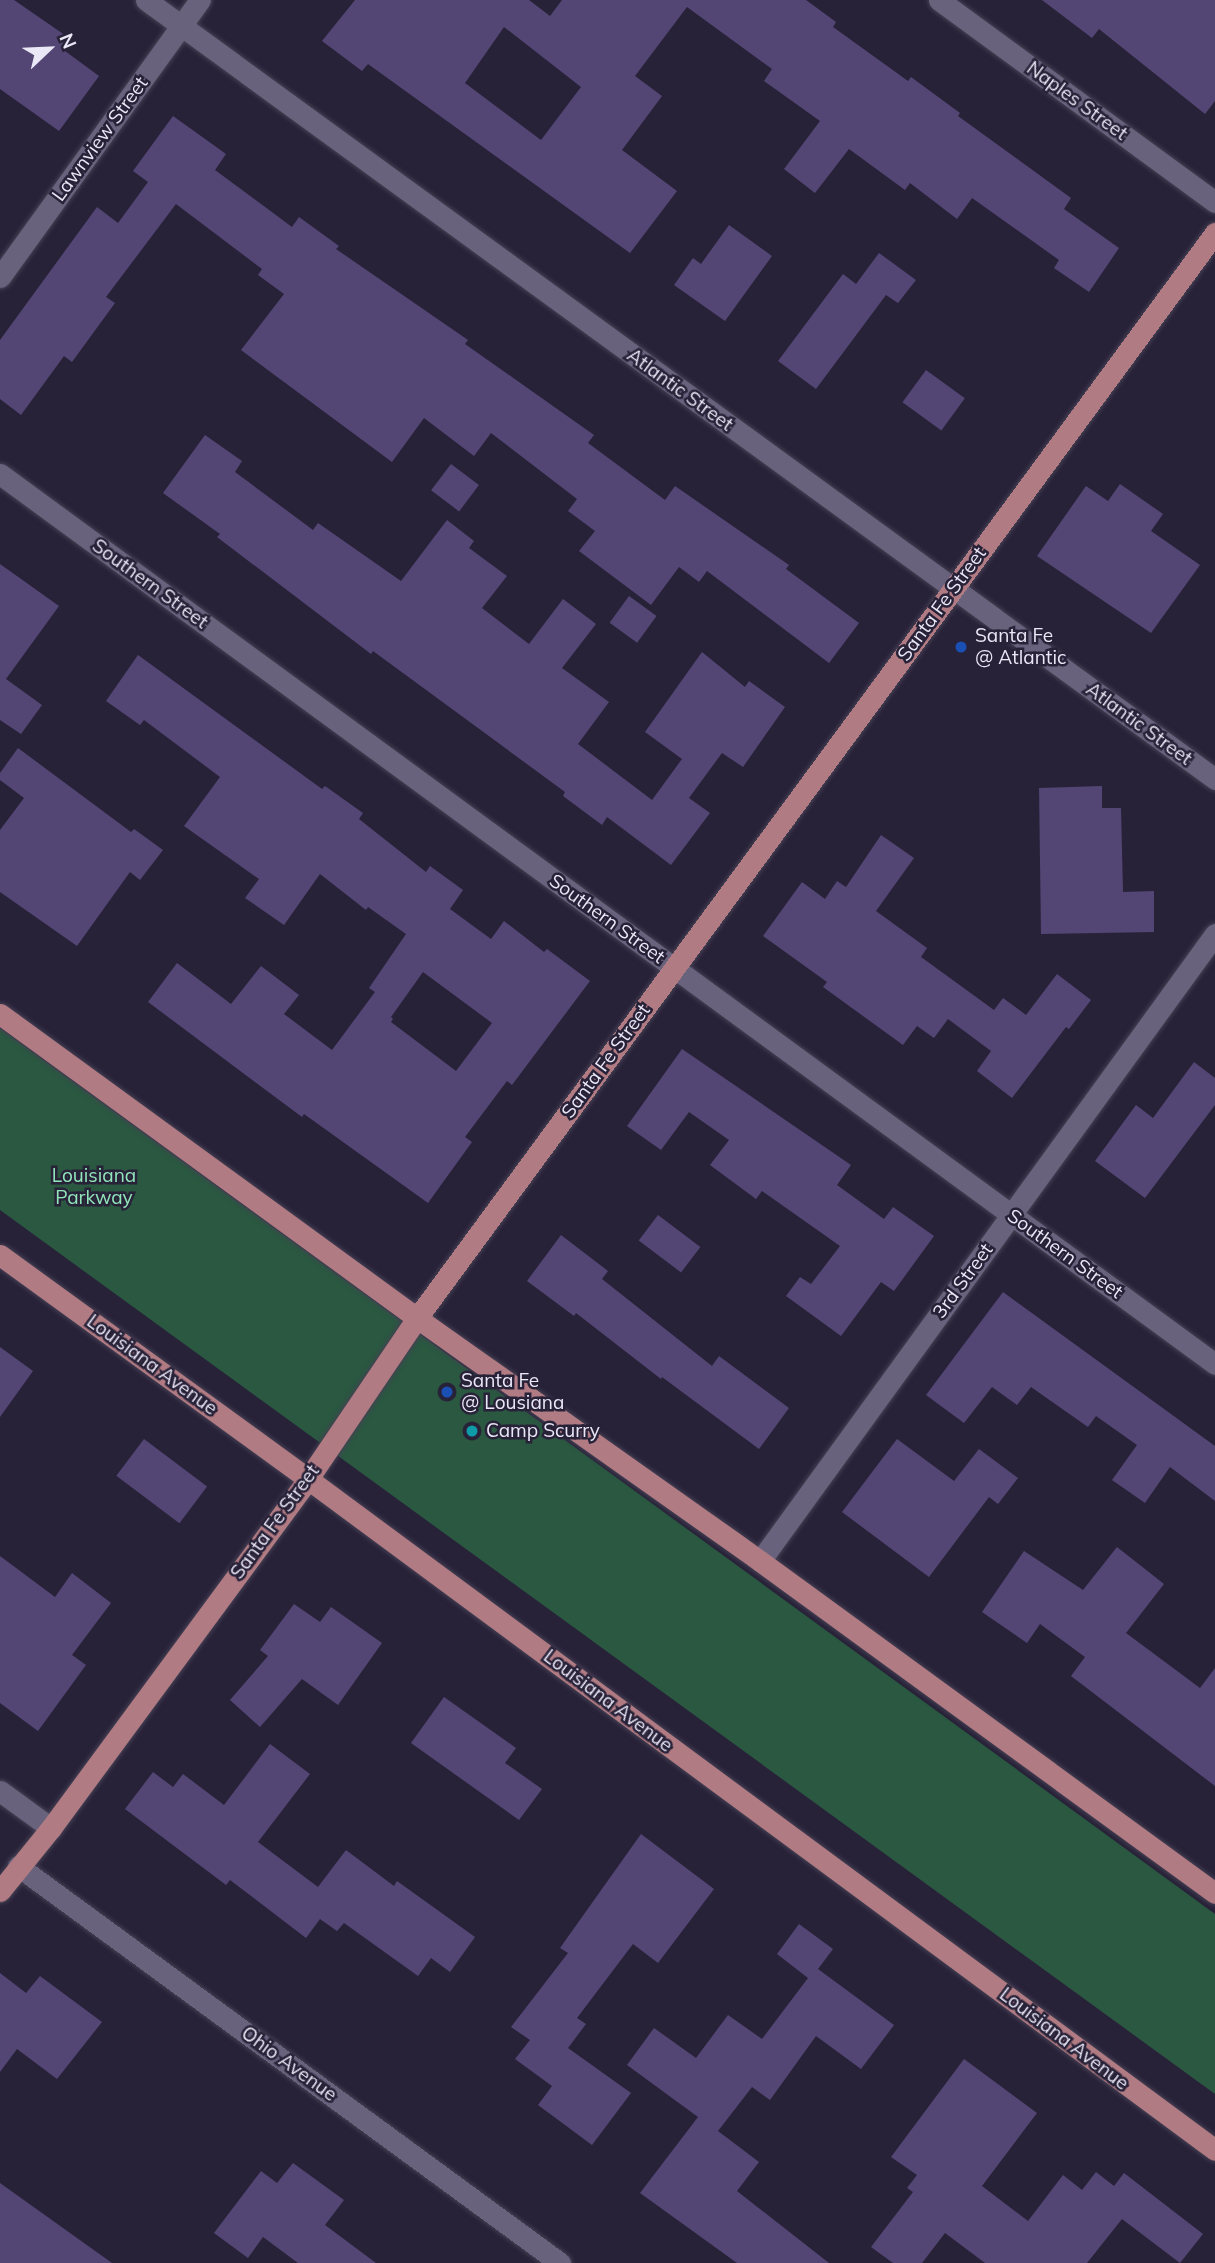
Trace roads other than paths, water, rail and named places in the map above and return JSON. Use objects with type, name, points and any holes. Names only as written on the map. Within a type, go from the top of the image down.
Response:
[{"type":"main road","name":"Santa Fe Street","points":[[0,1891],[51,1828],[308,1479],[417,1318],[1215,233]]},
{"type":"main road","points":[[0,1014],[417,1318],[760,1561],[1215,1893]]},
{"type":"main road","name":"Louisiana Avenue","points":[[0,1255],[308,1479],[1215,2150]]},
{"type":"street","name":"Atlantic Street","points":[[146,0],[1215,779]]},
{"type":"street","name":"Lawnview Street","points":[[0,277],[200,0]]},
{"type":"street","name":"Naples Street","points":[[939,0],[1215,202]]},
{"type":"street","name":"Southern Street","points":[[0,474],[1215,1364]]},
{"type":"street","name":"3rd Street","points":[[760,1561],[1215,934]]},
{"type":"street","points":[[0,1791],[51,1828]]},
{"type":"street","name":"Ohio Avenue","points":[[18,1866],[560,2263]]},
{"type":"place","name":"Santa Fe @ Atlantic","points":[[961,647]]},
{"type":"place","name":"Santa Fe @ Lousiana","points":[[447,1392]]},
{"type":"place","name":"Camp Scurry","points":[[472,1431]]},
{"type":"park label","name":"Louisiana Parkway","points":[[94,1187]]}]
